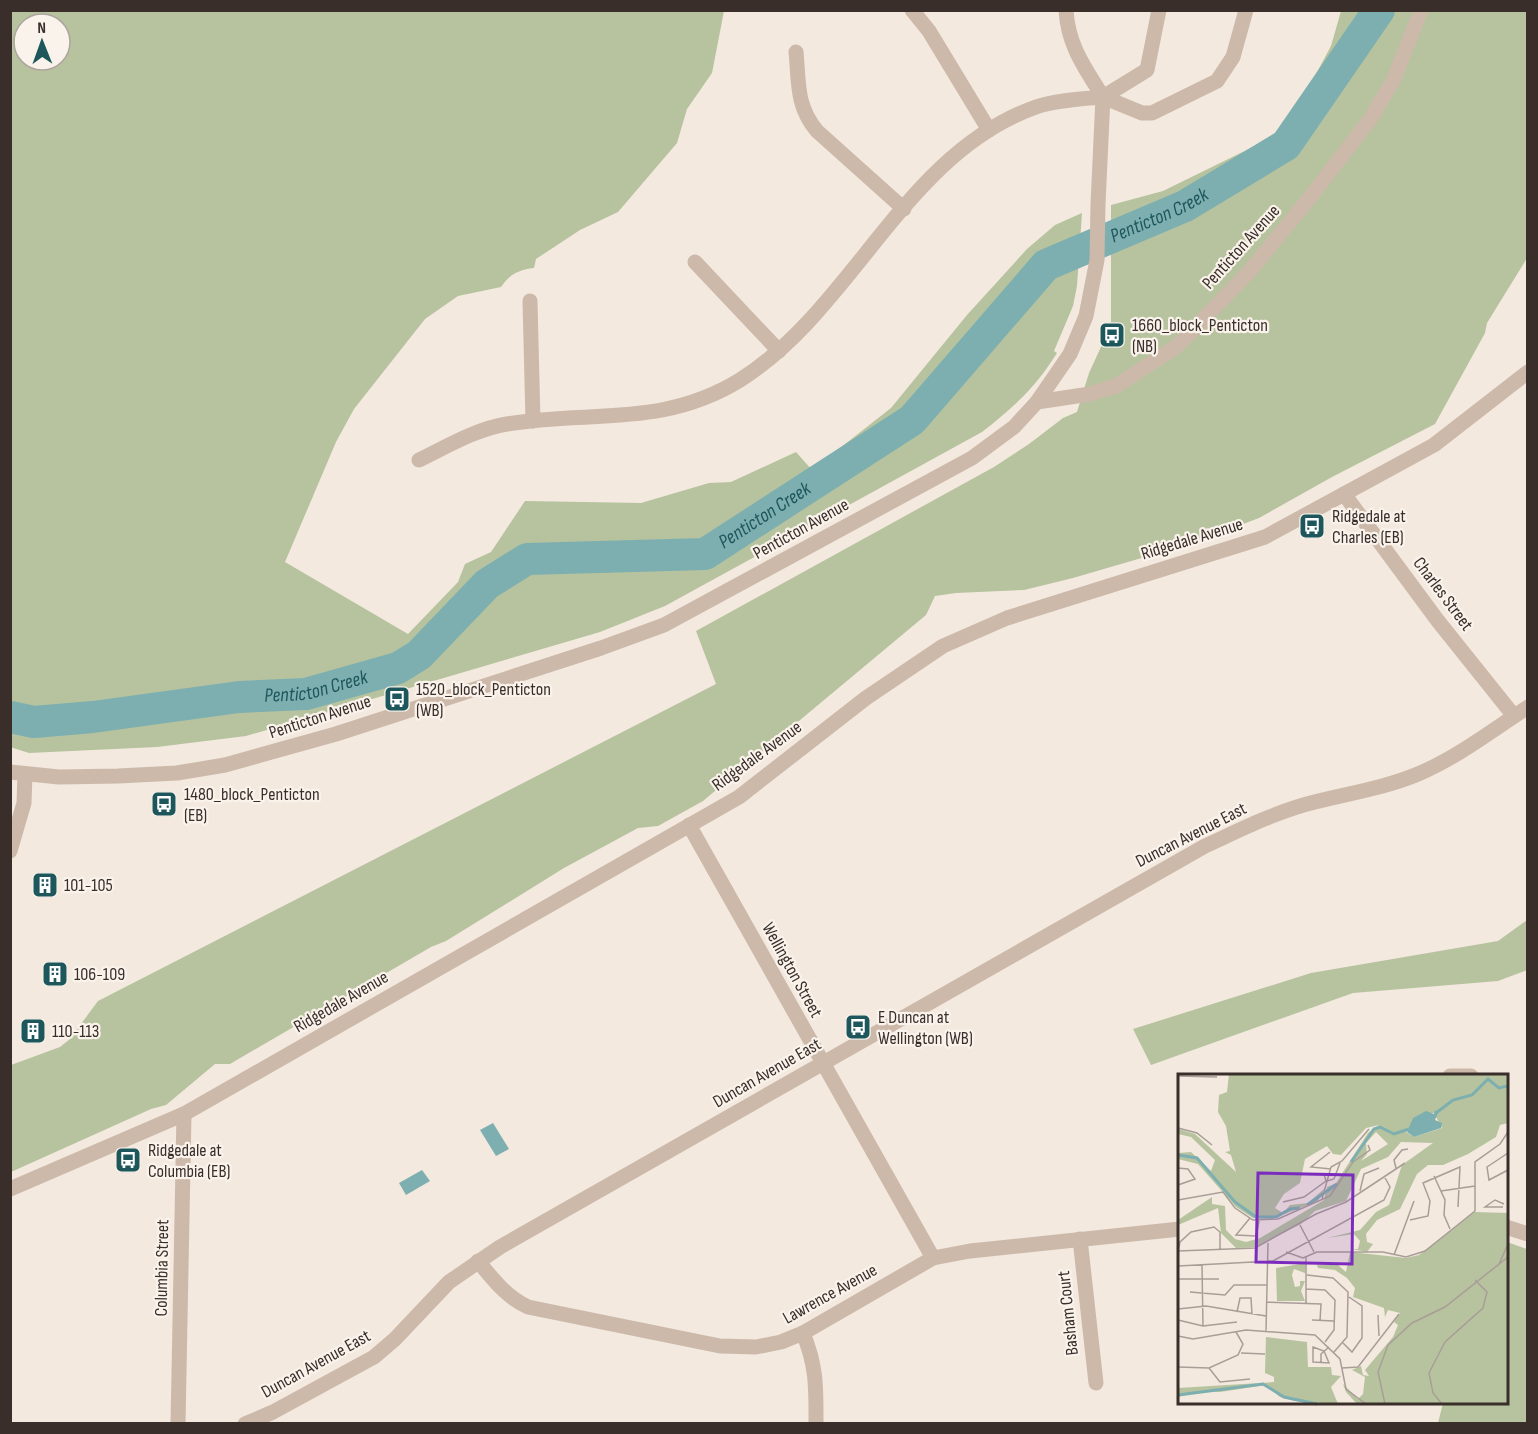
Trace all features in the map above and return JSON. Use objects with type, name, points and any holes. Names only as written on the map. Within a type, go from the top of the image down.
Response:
[{"type":"street","points":[[912,10],[930,31],[989,130]]},
{"type":"street","points":[[1037,402],[1070,354],[1086,316],[1097,260],[1103,97],[1074,51],[1066,10]]},
{"type":"street","points":[[420,460],[483,429],[533,421],[638,415],[680,407],[736,382],[758,368],[796,335],[904,209],[962,149],[989,130],[1038,106],[1103,97],[1147,70],[1159,10]]},
{"type":"street","points":[[1103,97],[1142,113],[1152,113],[1217,81],[1233,57],[1246,10]]},
{"type":"street","name":"Penticton Avenue","points":[[18,773],[59,777],[118,776],[177,773],[225,765],[336,734],[634,637],[664,625],[972,458],[1014,427],[1037,402],[1090,394],[1116,386],[1177,346],[1250,272],[1371,118],[1394,79],[1421,10]]},
{"type":"street","points":[[796,52],[801,101],[806,117],[817,131],[904,209]]},
{"type":"street","points":[[695,262],[779,351]]},
{"type":"street","points":[[530,301],[533,421]]},
{"type":"street","name":"Ridgedale Avenue","points":[[10,1189],[184,1114],[739,797],[866,698],[943,646],[1007,618],[1265,537],[1434,445],[1527,372]]},
{"type":"street","name":"Charles Street","points":[[1344,494],[1438,621],[1514,716]]},
{"type":"street","name":"Duncan Avenue East","points":[[245,1424],[273,1412],[374,1357],[395,1339],[449,1282],[478,1261],[1205,846],[1249,825],[1305,805],[1387,785],[1417,774],[1446,761],[1478,742],[1527,707]]},
{"type":"street","points":[[10,851],[15,825],[24,803],[18,773]]},
{"type":"street","name":"Wellington Street","points":[[689,825],[933,1258]]},
{"type":"street","name":"Columbia Street","points":[[178,1424],[184,1114]]},
{"type":"street","points":[[1508,1228],[1527,1234]]},
{"type":"street","name":"Lawrence Avenue","points":[[478,1261],[507,1293],[528,1307],[720,1346],[756,1347],[781,1342],[803,1333],[933,1258],[970,1251],[1178,1229]]},
{"type":"street","name":"Basham Court","points":[[1080,1239],[1095,1383]]},
{"type":"street","points":[[803,1333],[811,1353],[817,1379],[816,1424]]},
{"type":"green space","points":[[10,11],[724,11],[712,73],[687,109],[677,143],[618,212],[580,230],[536,259],[534,268],[515,273],[501,287],[458,296],[425,319],[354,409],[336,442],[285,562],[408,634],[458,582],[465,564],[491,552],[525,501],[641,503],[709,483],[731,482],[796,452],[812,470],[891,408],[967,315],[1027,249],[1055,225],[1082,213],[1077,286],[1073,306],[1054,351],[1057,353],[1032,387],[1014,405],[982,432],[665,606],[600,632],[246,736],[157,747],[29,753],[10,747]]},
{"type":"green space","points":[[1341,11],[1527,11],[1527,258],[1487,323],[1485,333],[1435,424],[1259,518],[1193,543],[1024,590],[935,596],[926,615],[703,801],[658,826],[638,828],[564,868],[446,941],[431,947],[230,1064],[215,1064],[166,1105],[151,1109],[11,1172],[11,1065],[60,1047],[70,1039],[98,1001],[716,684],[696,631],[994,467],[1063,418],[1077,412],[1089,373],[1111,325],[1111,205],[1163,191],[1271,138],[1302,100],[1331,46]]},
{"type":"green space","points":[[1527,920],[1527,970],[1498,981],[1353,993],[1151,1065],[1133,1029],[1311,973],[1498,941]]},
{"type":"green space","points":[[1508,1242],[1527,1249],[1527,1423],[1438,1423],[1443,1404],[1508,1404]]},
{"type":"water","points":[[493,1123],[509,1149],[496,1156],[480,1130]]},
{"type":"water","points":[[422,1170],[430,1181],[406,1195],[399,1183]]},
{"type":"waterway","name":"Penticton Creek","points":[[10,717],[34,722],[93,717],[239,697],[306,694],[398,668],[419,655],[487,584],[527,559],[705,554],[912,420],[1046,265],[1185,206],[1286,145],[1379,10]]},
{"type":"place","name":"1660_block_Penticton (NB)","points":[[1112,335]]},
{"type":"place","name":"Ridgedale at Charles (EB)","points":[[1312,526]]},
{"type":"place","name":"1520_block_Penticton (WB)","points":[[397,699]]},
{"type":"place","name":"1480_block_Penticton (EB)","points":[[164,804]]},
{"type":"place","name":"101-105","points":[[45,885]]},
{"type":"place","name":"106-109","points":[[55,974]]},
{"type":"place","name":"E Duncan at Wellington (WB)","points":[[858,1027]]},
{"type":"place","name":"110-113","points":[[33,1031]]},
{"type":"place","name":"Ridgedale at Columbia (EB)","points":[[128,1160]]}]
